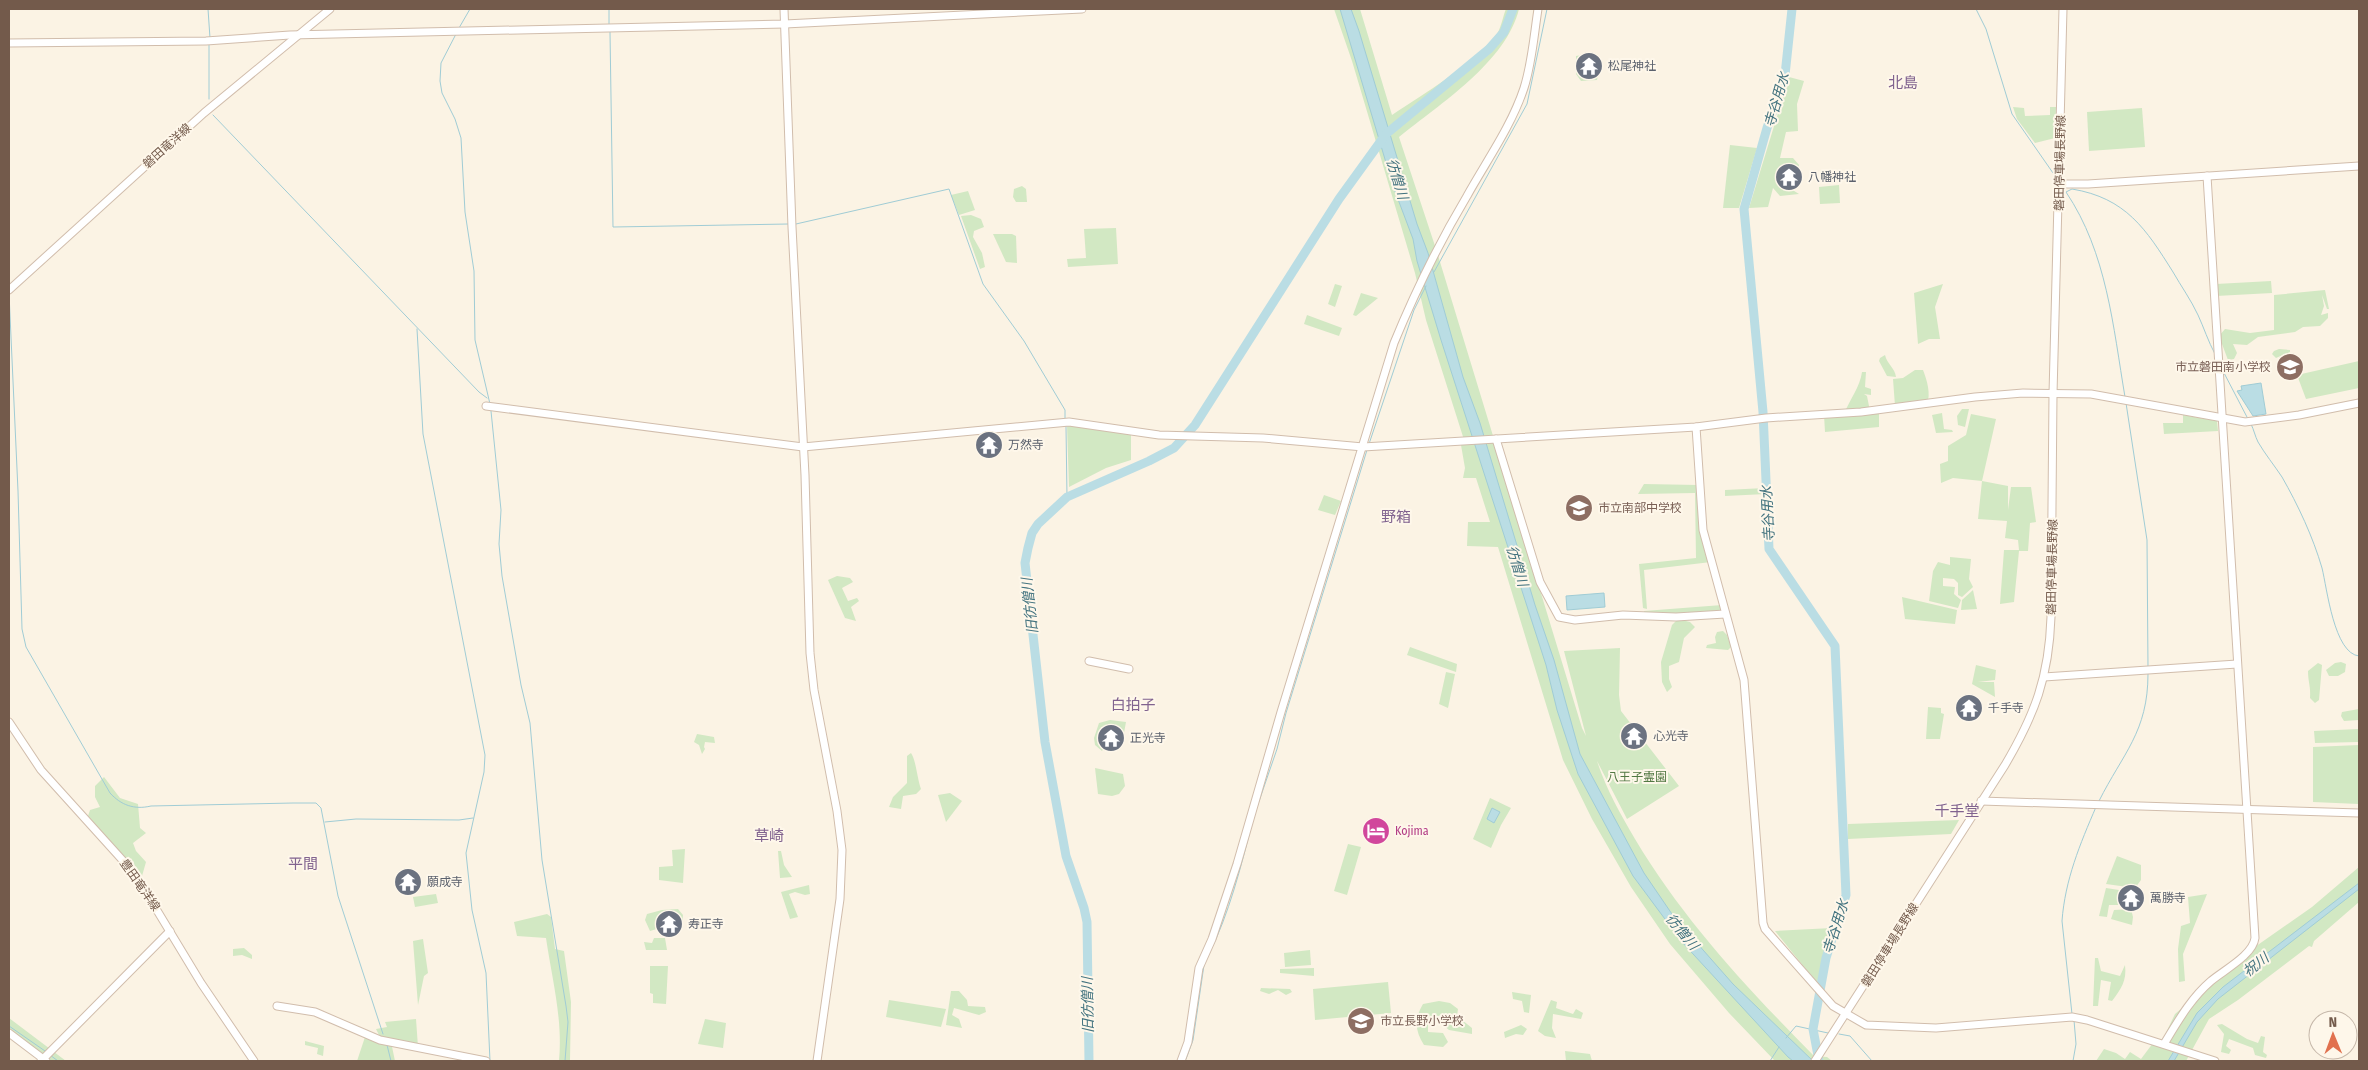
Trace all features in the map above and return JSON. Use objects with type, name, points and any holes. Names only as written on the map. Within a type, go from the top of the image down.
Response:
[{"type":"street","name":"磐田竜洋線","points":[[9,290],[207,110],[330,9]]},
{"type":"street","points":[[784,9],[811,661],[814,690],[837,811],[842,850],[840,900],[817,1061]]},
{"type":"street","points":[[9,43],[206,41],[298,35],[785,24],[1082,9]]},
{"type":"street","points":[[1181,1061],[1189,1040],[1199,968],[1212,939],[1237,864],[1281,712],[1394,343],[1418,285],[1435,251],[1498,145],[1519,100],[1528,74],[1538,9]]},
{"type":"street","name":"磐田停車場長野線","points":[[1817,1058],[2023,734],[2035,707],[2044,677],[2049,651],[2051,617],[2053,394],[2061,184],[2063,9]]},
{"type":"street","points":[[2061,184],[2359,166]]},
{"type":"street","points":[[2164,1044],[2179,1019],[2200,992],[2254,946],[2255,938],[2207,176]]},
{"type":"street","points":[[490,406],[803,447],[1066,422],[1159,435],[1263,438],[1362,447],[1696,427],[1766,418],[1861,412],[1999,395],[2091,394],[2245,422],[2299,415],[2359,402]]},
{"type":"street","points":[[1696,427],[1703,530],[1744,680],[1763,923],[1766,929],[1824,997],[1846,1015],[1866,1026],[1936,1028],[2072,1017],[2087,1020],[2215,1061]]},
{"type":"street","points":[[1494,439],[1540,582],[1558,617],[1575,620],[1623,615],[1676,617],[1725,614]]},
{"type":"street","points":[[1089,661],[1129,669]]},
{"type":"street","points":[[2044,677],[2237,664]]},
{"type":"street","name":"豊田竜洋線","points":[[9,722],[41,770],[135,874],[201,983],[254,1061]]},
{"type":"street","points":[[1981,801],[2359,813]]},
{"type":"street","points":[[10,1037],[43,1061],[170,931]]},
{"type":"street","points":[[277,1006],[315,1012],[382,1040],[486,1061]]},
{"type":"green space","name":"八王子霊園","points":[[1334,9],[1360,9],[1392,115],[1448,78],[1475,57],[1497,34],[1506,9],[1519,9],[1512,28],[1501,47],[1486,64],[1452,96],[1399,137],[1437,252],[1582,728],[1586,736],[1564,651],[1620,648],[1619,695],[1621,711],[1679,786],[1627,819],[1597,761],[1609,792],[1654,869],[1674,898],[1718,953],[1741,980],[1814,1056],[1827,1057],[1832,1061],[1775,1061],[1729,1013],[1670,944],[1631,887],[1592,819],[1563,760],[1498,547],[1467,546],[1468,522],[1490,522],[1476,478],[1463,478],[1465,468],[1461,445],[1465,443],[1426,320],[1415,273],[1352,61]]},
{"type":"green space","points":[[1593,53],[1600,63],[1597,80],[1581,81],[1576,74],[1576,56]]},
{"type":"green space","points":[[1789,77],[1804,81],[1797,104],[1798,131],[1786,132],[1780,158],[1793,158],[1799,165],[1798,171],[1786,174],[1785,178],[1788,183],[1791,183],[1791,189],[1799,194],[1780,196],[1773,188],[1768,207],[1749,208]]},
{"type":"green space","points":[[2013,107],[2024,108],[2025,116],[2050,115],[2050,107],[2056,107],[2055,138],[2035,143],[2017,119]]},
{"type":"green space","points":[[2142,108],[2145,147],[2089,151],[2087,112]]},
{"type":"green space","points":[[1730,145],[1757,148],[1739,208],[1723,208]]},
{"type":"green space","points":[[1839,185],[1840,203],[1820,204],[1819,187]]},
{"type":"green space","points":[[1022,186],[1026,189],[1027,202],[1016,202],[1013,197],[1014,189]]},
{"type":"green space","points":[[968,191],[975,210],[959,215],[951,195]]},
{"type":"green space","points":[[971,215],[981,219],[984,227],[974,231],[973,237],[982,253],[985,267],[980,269],[961,216]]},
{"type":"green space","points":[[1116,228],[1118,264],[1068,267],[1067,259],[1086,258],[1084,229]]},
{"type":"green space","points":[[993,234],[1012,234],[1016,236],[1017,263],[1006,262]]},
{"type":"green space","points":[[2271,281],[2272,293],[2216,296],[2216,284]]},
{"type":"green space","points":[[1335,284],[1342,286],[1335,307],[1328,304]]},
{"type":"green space","points":[[1943,284],[1935,307],[1940,339],[1929,339],[1918,344],[1914,293]]},
{"type":"green space","points":[[2325,290],[2329,309],[2327,309],[2322,295],[2324,306],[2321,315],[2328,313],[2328,318],[2320,326],[2303,327],[2295,332],[2258,337],[2247,345],[2233,344],[2237,353],[2234,359],[2228,360],[2219,336],[2225,329],[2250,333],[2274,330],[2274,295]]},
{"type":"green space","points":[[1361,293],[1378,298],[1356,316],[1353,315]]},
{"type":"green space","points":[[1307,315],[1342,328],[1339,336],[1304,324]]},
{"type":"green space","points":[[2279,349],[2290,350],[2290,352],[2276,358],[2272,354]]},
{"type":"green space","points":[[1885,355],[1896,377],[1887,376],[1879,361]]},
{"type":"green space","points":[[2359,361],[2359,388],[2306,399],[2297,375]]},
{"type":"green space","points":[[1915,370],[1923,370],[1929,391],[1927,404],[1895,406],[1893,379],[1903,378]]},
{"type":"green space","points":[[1862,372],[1866,372],[1865,387],[1871,389],[1871,395],[1864,394],[1867,396],[1870,411],[1879,410],[1879,427],[1825,432],[1824,415],[1844,414],[1857,388]]},
{"type":"green space","points":[[1962,409],[1969,409],[1965,427],[1958,425],[1957,416]]},
{"type":"green space","points":[[1942,413],[1944,429],[1952,430],[1953,432],[1936,433],[1932,415]]},
{"type":"green space","points":[[1971,414],[1996,419],[1982,481],[1953,478],[1941,483],[1940,464],[1948,461],[1948,446],[1966,435]]},
{"type":"green space","points":[[2183,415],[2217,421],[2218,431],[2164,434],[2163,423],[2183,423]]},
{"type":"green space","points":[[1067,425],[1131,434],[1131,460],[1106,468],[1069,487]]},
{"type":"green space","points":[[1982,481],[2008,486],[2008,510],[2011,487],[2031,487],[2036,522],[2030,523],[2028,551],[2019,551],[2014,602],[2000,604],[2004,550],[2019,550],[2018,540],[2005,538],[2007,521],[1978,519]]},
{"type":"green space","points":[[1644,484],[1698,485],[1703,530],[1711,562],[1644,570],[1647,609],[1643,608],[1639,564],[1696,558],[1695,493],[1638,494]]},
{"type":"green space","points":[[1765,488],[1766,494],[1725,496],[1725,490]]},
{"type":"green space","points":[[1324,495],[1341,501],[1335,515],[1318,510]]},
{"type":"green space","points":[[1950,557],[1971,559],[1969,579],[1973,587],[1962,597],[1958,595],[1958,583],[1954,579],[1943,578],[1943,586],[1955,587],[1954,594],[1961,600],[1958,608],[1929,601],[1933,571],[1938,562],[1950,565]]},
{"type":"green space","points":[[837,576],[850,578],[853,582],[842,588],[848,601],[857,598],[859,601],[851,607],[856,621],[845,618],[828,580]]},
{"type":"green space","points":[[1973,590],[1977,609],[1961,610],[1962,600]]},
{"type":"green space","points":[[1902,597],[1957,610],[1955,624],[1905,619]]},
{"type":"green space","points":[[1722,605],[1725,614],[1644,615],[1644,611]]},
{"type":"green space","points":[[1676,621],[1690,622],[1695,627],[1684,638],[1679,662],[1669,666],[1669,679],[1672,687],[1667,692],[1662,682],[1661,662],[1672,625]]},
{"type":"green space","points":[[1723,631],[1727,635],[1731,647],[1728,650],[1706,648],[1707,645],[1716,643],[1715,637],[1717,632]]},
{"type":"green space","points":[[1410,647],[1457,664],[1456,672],[1407,655]]},
{"type":"green space","points":[[2341,662],[2346,664],[2345,672],[2338,676],[2329,676],[2326,670],[2335,663]]},
{"type":"green space","points":[[2318,663],[2322,665],[2319,700],[2315,703],[2310,698],[2308,671]]},
{"type":"green space","points":[[1976,665],[1996,670],[1995,680],[1978,682],[1994,682],[1995,697],[1972,684]]},
{"type":"green space","points":[[1446,672],[1455,674],[1448,708],[1439,704]]},
{"type":"green space","points":[[1928,707],[1941,708],[1941,713],[1944,714],[1940,739],[1926,739]]},
{"type":"green space","points":[[2359,709],[2359,720],[2344,721],[2341,716],[2342,712]]},
{"type":"green space","points":[[1110,720],[1126,722],[1124,733],[1121,735],[1117,733],[1115,727],[1101,727],[1100,733],[1105,746],[1102,751],[1095,745],[1094,738],[1099,723]]},
{"type":"green space","points":[[2359,729],[2359,742],[2315,743],[2314,731]]},
{"type":"green space","points":[[697,734],[714,737],[715,743],[705,742],[705,749],[702,754],[699,745],[694,742]]},
{"type":"green space","points":[[2359,745],[2359,804],[2313,802],[2313,747]]},
{"type":"green space","points":[[911,753],[921,789],[916,794],[903,796],[901,809],[889,807],[893,797],[907,783],[907,756]]},
{"type":"green space","points":[[1095,768],[1123,774],[1125,786],[1119,794],[1112,796],[1098,794]]},
{"type":"green space","points":[[104,777],[120,798],[138,804],[140,828],[146,833],[133,843],[136,851],[146,862],[142,876],[126,859],[116,853],[88,816],[90,810],[100,807],[95,797],[95,786]]},
{"type":"green space","points":[[950,793],[962,801],[946,822],[938,795]]},
{"type":"green space","points":[[1490,798],[1511,808],[1491,848],[1473,839]]},
{"type":"green space","points":[[1959,820],[1951,834],[1848,839],[1848,824]]},
{"type":"green space","points":[[1348,844],[1361,847],[1347,895],[1334,891]]},
{"type":"green space","points":[[685,849],[683,883],[659,880],[659,867],[673,866],[672,850]]},
{"type":"green space","points":[[778,851],[781,851],[784,865],[792,877],[780,878]]},
{"type":"green space","points":[[2117,856],[2141,865],[2141,880],[2135,888],[2106,884]]},
{"type":"green space","points":[[2359,867],[2359,902],[2314,941],[2312,947],[2309,946],[2238,1000],[2209,1019],[2186,1061],[2096,1061],[2104,1049],[2116,1053],[2125,1059],[2130,1052],[2141,1059],[2153,1043],[2161,1043],[2175,1014],[2252,949],[2312,907]]},
{"type":"green space","points":[[809,885],[810,894],[805,895],[795,892],[789,894],[798,917],[790,919],[781,892]]},
{"type":"green space","points":[[2106,888],[2119,890],[2118,905],[2109,905],[2107,917],[2099,916]]},
{"type":"green space","points":[[436,894],[438,903],[415,907],[413,897]]},
{"type":"green space","points":[[2207,894],[2183,954],[2185,981],[2179,982],[2178,949],[2181,926],[2190,923],[2188,897]]},
{"type":"green space","points":[[678,909],[683,915],[680,927],[677,925],[676,920],[674,921],[666,915],[659,925],[660,928],[650,931],[645,920],[647,914],[662,910]]},
{"type":"green space","points":[[2131,909],[2132,925],[2111,919],[2114,910]]},
{"type":"green space","points":[[547,914],[551,917],[555,949],[564,951],[571,1002],[570,1061],[559,1061],[560,1030],[546,938],[517,936],[514,922]]},
{"type":"green space","points":[[1832,928],[1817,983],[1775,931]]},
{"type":"green space","points":[[654,938],[665,938],[667,950],[646,950],[644,942],[652,943]]},
{"type":"green space","points":[[423,939],[428,973],[424,976],[418,1005],[413,941]]},
{"type":"green space","points":[[244,948],[252,955],[252,959],[242,955],[233,956],[233,949]]},
{"type":"green space","points":[[1310,950],[1311,965],[1285,967],[1284,953]]},
{"type":"green space","points":[[2095,958],[2098,958],[2101,971],[2120,976],[2125,965],[2123,984],[2112,1001],[2108,1000],[2111,982],[2101,980],[2098,1006],[2093,1006]]},
{"type":"green space","points":[[650,966],[668,966],[666,1004],[653,1003],[653,994],[650,993]]},
{"type":"green space","points":[[1314,968],[1314,976],[1280,973],[1280,969]]},
{"type":"green space","points":[[1388,982],[1391,1013],[1315,1020],[1313,989]]},
{"type":"green space","points":[[1261,988],[1290,989],[1292,992],[1286,995],[1278,990],[1269,994],[1260,991]]},
{"type":"green space","points":[[951,991],[959,991],[967,1000],[968,1006],[985,1007],[986,1012],[979,1015],[954,1008],[952,1015],[959,1019],[962,1028],[946,1025]]},
{"type":"green space","points":[[1512,992],[1531,995],[1529,1013],[1524,1012],[1522,1001],[1513,999]]},
{"type":"green space","points":[[889,1000],[946,1009],[941,1027],[886,1017]]},
{"type":"green space","points":[[1551,1000],[1557,1002],[1556,1008],[1573,1014],[1576,1009],[1583,1013],[1581,1019],[1553,1014],[1552,1028],[1556,1038],[1545,1036],[1538,1031]]},
{"type":"green space","points":[[1439,1001],[1450,1003],[1458,1009],[1457,1016],[1472,1028],[1472,1034],[1449,1030],[1435,1018],[1428,1021],[1428,1032],[1443,1033],[1448,1042],[1443,1047],[1424,1045],[1417,1030],[1418,1015],[1423,1004]]},
{"type":"green space","points":[[9,1018],[66,1061],[47,1061],[12,1036],[9,1041]]},
{"type":"green space","points":[[416,1019],[418,1047],[391,1041],[390,1037],[395,1061],[357,1061],[366,1034],[381,1039],[376,1029],[387,1027],[385,1022]]},
{"type":"green space","points":[[705,1019],[726,1023],[723,1048],[698,1044]]},
{"type":"green space","points":[[2222,1024],[2247,1039],[2258,1043],[2261,1036],[2265,1037],[2263,1052],[2267,1055],[2266,1058],[2255,1055],[2253,1048],[2229,1039],[2226,1046],[2231,1050],[2229,1054],[2221,1052],[2224,1034],[2217,1025]]},
{"type":"green space","points":[[1521,1025],[1527,1029],[1523,1035],[1516,1034],[1505,1038],[1504,1032]]},
{"type":"green space","points":[[305,1041],[324,1046],[323,1056],[317,1054],[318,1048],[305,1045]]},
{"type":"green space","points":[[1565,1051],[1590,1054],[1592,1061],[1566,1061]]},
{"type":"water","name":"彷僧川","points":[[1340,9],[1351,9],[1359,31],[1417,224],[1428,253],[1463,377],[1480,423],[1535,605],[1554,660],[1580,754],[1644,873],[1674,917],[1733,984],[1813,1061],[1793,1061],[1788,1057],[1682,942],[1633,876],[1578,774],[1557,710],[1546,665],[1441,340],[1417,261],[1413,239],[1393,186]]},
{"type":"water","points":[[2261,383],[2266,414],[2253,416],[2237,391],[2242,390],[2241,386]]},
{"type":"water","points":[[1604,593],[1605,607],[1567,610],[1566,596]]},
{"type":"water","points":[[1492,808],[1500,812],[1494,823],[1487,819]]},
{"type":"water","name":"祝川","points":[[2359,883],[2359,889],[2218,999],[2197,1022],[2174,1061],[2168,1061],[2197,1013],[2223,987]]},
{"type":"waterway","points":[[208,9],[210,38]]},
{"type":"waterway","points":[[459,28],[470,9]]},
{"type":"waterway","points":[[609,9],[609,25]]},
{"type":"waterway","name":"旧彷僧川","points":[[1089,1061],[1087,922],[1066,856],[1045,742],[1025,563],[1032,533],[1038,524],[1067,497],[1174,448],[1195,425],[1339,199],[1386,134],[1489,49],[1504,32],[1513,9]]},
{"type":"waterway","points":[[1434,272],[1527,104],[1547,9]]},
{"type":"waterway","name":"寺谷用水","points":[[1792,9],[1785,75],[1767,128],[1744,209],[1763,412],[1769,549],[1835,646],[1846,895],[1826,958],[1813,1029],[1819,1061]]},
{"type":"waterway","points":[[1976,9],[1986,29],[2012,114],[2053,173]]},
{"type":"waterway","points":[[610,32],[613,227],[789,224]]},
{"type":"waterway","points":[[456,34],[441,63],[440,81],[442,93],[455,119],[461,138],[465,212],[474,271],[475,340],[490,404]]},
{"type":"waterway","points":[[209,44],[209,99]]},
{"type":"waterway","points":[[213,115],[479,392],[487,398]]},
{"type":"waterway","points":[[796,224],[949,189],[983,284],[1024,341],[1065,410],[1065,419]]},
{"type":"waterway","points":[[2125,397],[2112,317],[2100,265],[2080,215],[2066,192],[2072,189],[2091,193],[2107,200],[2121,208],[2143,229],[2163,256],[2192,304],[2215,354]]},
{"type":"waterway","points":[[1369,444],[1414,310],[1426,286]]},
{"type":"waterway","points":[[9,293],[22,629],[26,647],[110,793],[128,806],[316,803],[321,808],[338,896],[383,1034]]},
{"type":"waterway","points":[[417,329],[423,434],[485,755],[484,772],[466,853],[472,910],[486,973],[490,1061]]},
{"type":"waterway","points":[[2223,371],[2248,419]]},
{"type":"waterway","points":[[2126,403],[2147,540],[2148,668]]},
{"type":"waterway","points":[[491,411],[501,510],[499,544],[502,576],[521,685],[530,723],[542,860],[568,1022],[565,1061]]},
{"type":"waterway","points":[[2251,424],[2258,442],[2282,477],[2310,533],[2322,568],[2333,619],[2343,644],[2350,652],[2359,656]]},
{"type":"waterway","points":[[1066,426],[1067,497]]},
{"type":"waterway","points":[[1256,810],[1277,749],[1286,713],[1367,450]]},
{"type":"waterway","points":[[2099,801],[2139,727],[2144,712],[2148,674]]},
{"type":"waterway","points":[[2072,1014],[2062,921],[2066,891],[2074,863],[2096,807]]},
{"type":"waterway","points":[[325,822],[356,819],[459,820],[473,818]]},
{"type":"waterway","points":[[1209,954],[1228,907],[1252,823]]},
{"type":"waterway","points":[[1186,1059],[1193,1040],[1204,965]]},
{"type":"waterway","points":[[2073,1061],[2076,1044],[2074,1020]]},
{"type":"waterway","points":[[9,1026],[45,1051]]},
{"type":"waterway","points":[[1786,1038],[1796,1026],[1828,1033]]},
{"type":"waterway","points":[[1839,1034],[1850,1036],[1872,1061]]},
{"type":"waterway","points":[[387,1045],[391,1061]]},
{"type":"waterway","points":[[1770,1061],[1779,1047]]},
{"type":"waterway","points":[[50,1055],[58,1061]]},
{"type":"place","name":"松尾神社","points":[[1589,66]]},
{"type":"place","name":"八幡神社","points":[[1789,177]]},
{"type":"place","name":"市立磐田南小学校","points":[[2290,367]]},
{"type":"place","name":"万然寺","points":[[989,445]]},
{"type":"place","name":"市立南部中学校","points":[[1579,508]]},
{"type":"place","name":"千手寺","points":[[1969,708]]},
{"type":"place","name":"心光寺","points":[[1634,736]]},
{"type":"place","name":"正光寺","points":[[1111,738]]},
{"type":"place","name":"Kojima","points":[[1376,831]]},
{"type":"place","name":"願成寺","points":[[408,882]]},
{"type":"place","name":"萬勝寺","points":[[2131,898]]},
{"type":"place","name":"寿正寺","points":[[669,924]]},
{"type":"place","name":"市立長野小学校","points":[[1361,1021]]},
{"type":"district","name":"北島","points":[[1903,83]]},
{"type":"district","name":"野箱","points":[[1396,517]]},
{"type":"district","name":"白拍子","points":[[1133,705]]},
{"type":"district","name":"千手堂","points":[[1957,811]]},
{"type":"district","name":"草崎","points":[[769,836]]},
{"type":"district","name":"平間","points":[[303,864]]}]
